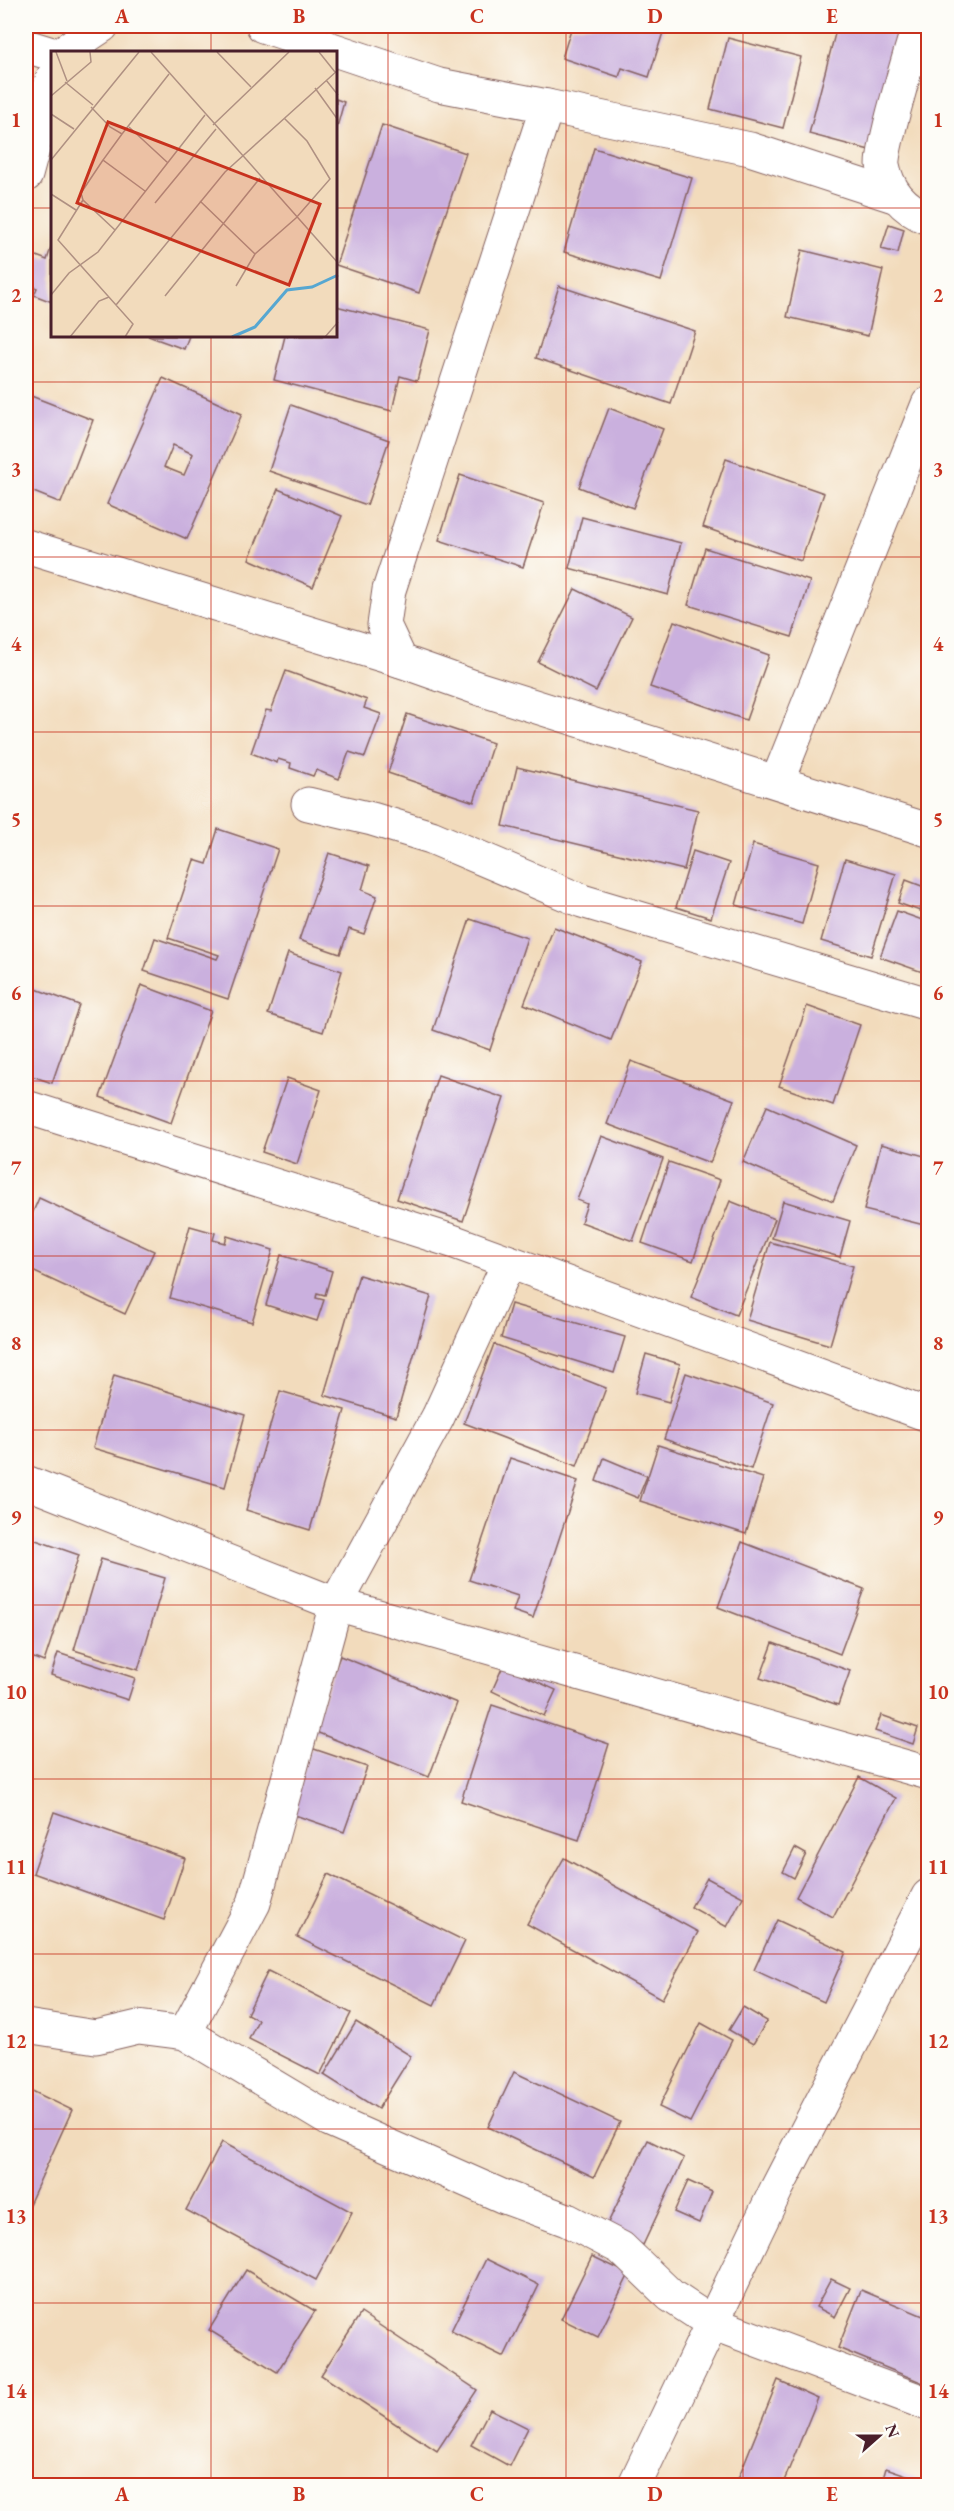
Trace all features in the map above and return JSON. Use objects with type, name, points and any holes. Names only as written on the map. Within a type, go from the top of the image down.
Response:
[{"type":"street","points":[[64,51],[102,26]]},
{"type":"street","points":[[263,26],[338,51]]},
{"type":"street","points":[[894,196],[882,163],[919,26]]},
{"type":"street","points":[[26,46],[51,54]]},
{"type":"street","points":[[338,51],[439,85],[750,149],[894,196],[918,214],[928,218]]},
{"type":"street","points":[[26,175],[51,83]]},
{"type":"street","points":[[401,661],[384,625],[389,590],[547,106]]},
{"type":"street","points":[[777,782],[928,404]]},
{"type":"street","points":[[26,546],[401,661],[480,689],[928,830]]},
{"type":"street","points":[[308,804],[372,819],[431,837],[582,901],[928,1004]]},
{"type":"street","points":[[26,1107],[509,1262],[928,1415]]},
{"type":"street","points":[[185,2033],[254,1903],[336,1605],[438,1417],[509,1262]]},
{"type":"street","points":[[26,1482],[336,1605],[928,1773]]},
{"type":"street","points":[[634,2486],[777,2190],[928,1896]]},
{"type":"street","points":[[26,2026],[96,2037],[138,2027],[185,2033],[330,2120],[502,2196],[567,2220],[621,2248],[671,2296],[712,2323],[928,2404]]},
{"type":"building","points":[[572,26],[665,26],[649,77],[622,68],[619,77],[562,58]]},
{"type":"building","points":[[837,26],[910,26],[877,152],[809,134]]},
{"type":"building","points":[[728,38],[801,57],[783,128],[710,109]]},
{"type":"building","points":[[338,100],[344,102],[338,123]]},
{"type":"building","points":[[382,125],[466,153],[419,293],[338,266],[338,259]]},
{"type":"building","points":[[594,148],[692,178],[661,281],[564,252]]},
{"type":"building","points":[[889,224],[904,229],[898,253],[881,249]]},
{"type":"building","points":[[51,248],[51,302],[34,295],[37,288],[26,284],[26,252],[47,260]]},
{"type":"building","points":[[802,250],[883,270],[868,336],[787,317]]},
{"type":"building","points":[[559,286],[695,331],[671,404],[536,358]]},
{"type":"building","points":[[338,307],[430,330],[417,381],[400,376],[392,411],[274,380],[284,338],[338,338]]},
{"type":"building","points":[[154,338],[188,338],[184,349]]},
{"type":"building","points":[[163,378],[242,414],[187,539],[107,504]],"holes":[[[173,445],[193,454],[184,475],[164,467]]]},
{"type":"building","points":[[26,394],[93,420],[61,503],[26,489]]},
{"type":"building","points":[[291,405],[389,440],[367,505],[269,471]]},
{"type":"building","points":[[609,408],[663,429],[633,508],[579,487]]},
{"type":"building","points":[[726,459],[824,493],[801,561],[703,527]]},
{"type":"building","points":[[460,475],[544,503],[523,567],[439,540]]},
{"type":"building","points":[[278,489],[342,516],[313,587],[249,559]]},
{"type":"building","points":[[582,517],[681,543],[668,595],[569,568]]},
{"type":"building","points":[[928,526],[928,543],[923,541]]},
{"type":"building","points":[[705,548],[810,581],[792,637],[688,605]]},
{"type":"building","points":[[575,589],[632,617],[596,691],[538,662]]},
{"type":"building","points":[[674,621],[769,655],[746,720],[650,687]]},
{"type":"building","points":[[286,671],[367,700],[364,708],[381,714],[365,757],[349,752],[339,779],[316,770],[313,776],[290,768],[291,763],[278,759],[277,763],[251,753],[266,710],[271,711]]},
{"type":"building","points":[[407,714],[493,743],[474,802],[388,773]]},
{"type":"building","points":[[517,767],[698,810],[684,870],[503,826]]},
{"type":"building","points":[[218,829],[278,849],[228,999],[144,971],[155,938],[217,959],[219,955],[168,938],[194,860],[207,864]]},
{"type":"building","points":[[753,844],[819,863],[802,924],[736,905]]},
{"type":"building","points":[[693,851],[729,863],[711,918],[676,907]]},
{"type":"building","points":[[329,853],[369,866],[362,890],[377,896],[364,934],[349,929],[340,954],[299,940]]},
{"type":"building","points":[[845,859],[896,874],[871,956],[821,941]]},
{"type":"building","points":[[906,880],[927,888],[920,911],[898,903]]},
{"type":"building","points":[[897,911],[928,922],[928,974],[880,957]]},
{"type":"building","points":[[470,919],[527,938],[490,1050],[433,1030]]},
{"type":"building","points":[[554,927],[642,962],[611,1040],[524,1004]]},
{"type":"building","points":[[288,953],[342,971],[323,1032],[268,1014]]},
{"type":"building","points":[[141,985],[211,1011],[171,1123],[100,1097]]},
{"type":"building","points":[[28,986],[79,1005],[52,1083],[26,1074]]},
{"type":"building","points":[[807,1006],[860,1025],[833,1105],[779,1086]]},
{"type":"building","points":[[631,1061],[734,1100],[710,1163],[607,1124]]},
{"type":"building","points":[[438,1075],[504,1098],[463,1221],[397,1199]]},
{"type":"building","points":[[287,1078],[321,1090],[297,1164],[262,1152]]},
{"type":"building","points":[[767,1106],[856,1145],[833,1201],[743,1162]]},
{"type":"building","points":[[601,1136],[663,1159],[633,1241],[581,1222],[587,1204],[577,1200]]},
{"type":"building","points":[[881,1144],[928,1157],[928,1226],[864,1210]]},
{"type":"building","points":[[669,1162],[720,1180],[693,1261],[642,1243]]},
{"type":"building","points":[[39,1198],[154,1251],[125,1314],[26,1268],[26,1228]]},
{"type":"building","points":[[730,1201],[775,1219],[736,1315],[691,1297]]},
{"type":"building","points":[[783,1201],[850,1221],[840,1257],[772,1238]]},
{"type":"building","points":[[190,1226],[215,1233],[213,1240],[225,1243],[227,1236],[273,1250],[252,1322],[170,1298]]},
{"type":"building","points":[[770,1242],[853,1266],[830,1345],[747,1320]]},
{"type":"building","points":[[281,1255],[332,1271],[325,1295],[317,1293],[316,1298],[324,1300],[317,1321],[266,1305]]},
{"type":"building","points":[[359,1275],[431,1296],[396,1417],[324,1395]]},
{"type":"building","points":[[511,1304],[625,1337],[614,1373],[501,1338]]},
{"type":"building","points":[[494,1344],[606,1388],[577,1466],[464,1423]]},
{"type":"building","points":[[646,1354],[680,1364],[669,1402],[635,1393]]},
{"type":"building","points":[[686,1373],[773,1403],[751,1469],[664,1439]]},
{"type":"building","points":[[114,1375],[245,1415],[225,1487],[93,1448]]},
{"type":"building","points":[[280,1391],[345,1410],[310,1530],[246,1510]]},
{"type":"building","points":[[658,1445],[763,1478],[746,1534],[640,1501]]},
{"type":"building","points":[[510,1458],[578,1481],[533,1618],[513,1611],[518,1596],[469,1580]]},
{"type":"building","points":[[604,1458],[647,1476],[638,1498],[596,1481]]},
{"type":"building","points":[[27,1537],[79,1555],[44,1662],[26,1655]]},
{"type":"building","points":[[742,1542],[864,1589],[840,1654],[718,1607]]},
{"type":"building","points":[[101,1559],[165,1578],[138,1670],[74,1650]]},
{"type":"building","points":[[773,1643],[850,1671],[838,1705],[760,1678]]},
{"type":"building","points":[[58,1653],[135,1678],[128,1700],[51,1675]]},
{"type":"building","points":[[340,1656],[457,1703],[429,1777],[311,1730]]},
{"type":"building","points":[[503,1666],[556,1690],[544,1716],[492,1691]]},
{"type":"building","points":[[928,1688],[928,1703],[922,1700]]},
{"type":"building","points":[[492,1705],[609,1744],[579,1840],[461,1801]]},
{"type":"building","points":[[881,1715],[918,1728],[913,1744],[875,1731]]},
{"type":"building","points":[[311,1748],[367,1767],[344,1832],[289,1813]]},
{"type":"building","points":[[859,1777],[896,1798],[833,1917],[796,1897]]},
{"type":"building","points":[[54,1812],[185,1858],[164,1920],[33,1873]]},
{"type":"building","points":[[795,1848],[806,1854],[794,1878],[783,1872]]},
{"type":"building","points":[[564,1858],[698,1932],[662,1999],[527,1924]]},
{"type":"building","points":[[328,1874],[465,1941],[434,2005],[297,1937]]},
{"type":"building","points":[[707,1878],[743,1897],[727,1927],[691,1907]]},
{"type":"building","points":[[777,1920],[846,1952],[824,2002],[754,1970]]},
{"type":"building","points":[[268,1971],[351,2013],[320,2075],[249,2039],[258,2020],[247,2014]]},
{"type":"building","points":[[743,2007],[767,2021],[753,2044],[729,2030]]},
{"type":"building","points":[[356,2022],[411,2056],[378,2109],[324,2075]]},
{"type":"building","points":[[701,2023],[732,2040],[690,2122],[659,2107]]},
{"type":"building","points":[[514,2072],[620,2122],[594,2177],[488,2127]]},
{"type":"building","points":[[26,2088],[72,2110],[26,2211]]},
{"type":"building","points":[[648,2140],[684,2158],[643,2245],[606,2227]]},
{"type":"building","points":[[222,2142],[352,2212],[316,2280],[186,2210]]},
{"type":"building","points":[[688,2181],[712,2192],[699,2223],[674,2212]]},
{"type":"building","points":[[592,2256],[629,2274],[598,2337],[561,2319]]},
{"type":"building","points":[[486,2259],[539,2285],[504,2357],[451,2331]]},
{"type":"building","points":[[246,2270],[315,2311],[277,2372],[209,2330]]},
{"type":"building","points":[[831,2279],[850,2288],[835,2317],[816,2307]]},
{"type":"building","points":[[861,2290],[928,2318],[928,2385],[838,2348]]},
{"type":"building","points":[[361,2313],[477,2390],[437,2451],[321,2375]]},
{"type":"building","points":[[778,2380],[818,2398],[782,2486],[735,2486]]},
{"type":"building","points":[[490,2409],[528,2428],[509,2466],[471,2445]]},
{"type":"building","points":[[886,2468],[927,2482],[926,2486],[881,2486]]}]
